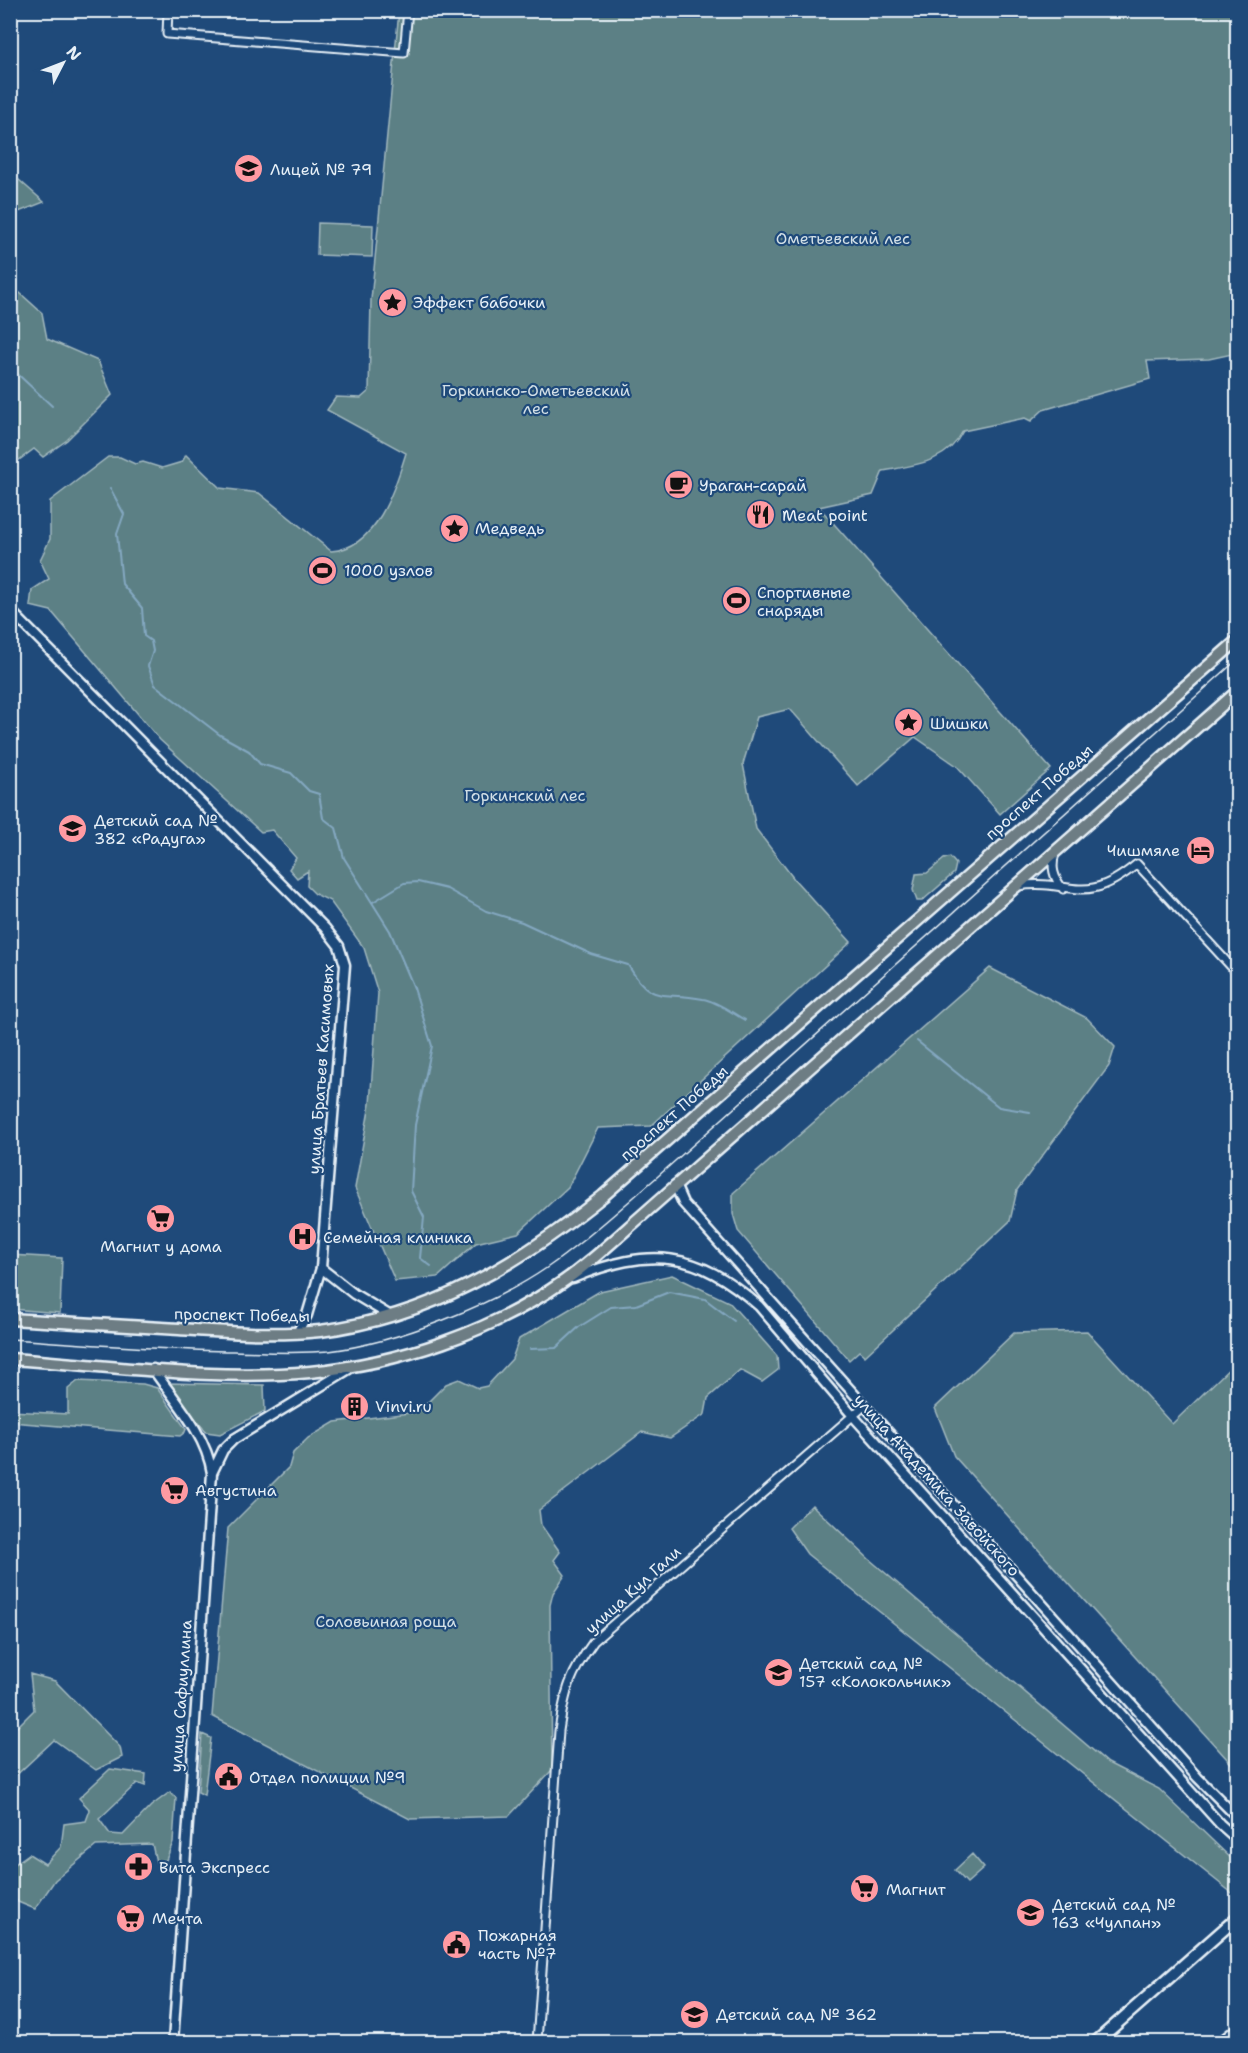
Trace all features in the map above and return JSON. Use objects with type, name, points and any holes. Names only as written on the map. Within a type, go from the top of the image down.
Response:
[{"type":"main road","name":"проспект Победы","points":[[10,1319],[217,1332],[321,1331],[389,1315],[435,1301],[494,1273],[562,1229],[1238,640]]},
{"type":"main road","points":[[10,1359],[235,1374],[308,1372],[353,1366],[446,1342],[489,1324],[564,1282],[1238,691]]},
{"type":"main road","points":[[1096,2043],[1238,1917]]},
{"type":"main road","points":[[1222,2043],[1238,2029]]},
{"type":"street","points":[[168,10],[167,34],[404,52],[408,15]]},
{"type":"street","name":"улица Братьев Касимовых","points":[[10,610],[295,898],[339,946],[345,965],[321,1268],[308,1315],[297,1333]]},
{"type":"street","points":[[1055,852],[1052,862],[1054,876],[1063,889]]},
{"type":"street","points":[[1017,886],[1040,885],[1086,890],[1102,887],[1137,864],[1238,974]]},
{"type":"street","name":"улица Академика Завойского","points":[[675,1185],[683,1203],[1198,1778],[1237,1818]]},
{"type":"street","name":"улица Академика Завойского","points":[[564,1282],[622,1260],[652,1258],[684,1261],[716,1273],[759,1306],[853,1416],[1224,1828],[1238,1840]]},
{"type":"street","points":[[321,1268],[354,1294],[389,1315]]},
{"type":"street","points":[[212,1473],[223,1450],[234,1438],[353,1366]]},
{"type":"street","name":"улица Сафиуллина","points":[[153,1369],[201,1440],[210,1456],[212,1473],[173,2043]]},
{"type":"street","name":"улица Кул Гали","points":[[537,2043],[559,1731],[565,1690],[578,1664],[594,1641],[864,1406]]},
{"type":"street","points":[[1224,1828],[1232,1829],[1237,1818]]},
{"type":"green space","points":[[399,11],[1237,11],[1237,353],[1209,359],[1147,361],[1150,379],[1043,410],[1031,421],[1025,418],[963,431],[948,450],[929,461],[883,471],[873,495],[819,507],[1051,769],[1000,814],[957,766],[915,737],[858,786],[790,709],[757,717],[743,764],[756,829],[794,879],[851,942],[651,1126],[598,1128],[568,1187],[518,1233],[476,1243],[438,1277],[395,1281],[355,1188],[370,1104],[378,993],[364,948],[330,901],[315,894],[307,886],[308,871],[297,878],[289,869],[296,858],[272,830],[261,832],[160,740],[51,611],[30,606],[32,590],[49,579],[40,560],[50,539],[50,501],[108,457],[120,457],[135,464],[143,462],[162,468],[182,462],[186,455],[220,488],[259,493],[331,551],[347,548],[360,540],[372,529],[381,515],[396,483],[406,453],[327,410],[336,397],[361,398],[369,391],[371,300]]},
{"type":"green space","points":[[11,173],[44,202],[11,215]]},
{"type":"green space","points":[[318,223],[373,225],[372,257],[317,255]]},
{"type":"green space","points":[[10,284],[42,313],[47,339],[98,361],[112,395],[67,440],[43,457],[34,449],[11,466]]},
{"type":"green space","points":[[950,857],[956,864],[954,873],[922,901],[917,901],[913,890],[916,874],[927,873]]},
{"type":"green space","points":[[990,968],[1087,1018],[1115,1047],[1109,1066],[1017,1190],[1010,1221],[865,1356],[859,1351],[849,1360],[738,1231],[733,1214],[733,1193]]},
{"type":"green space","points":[[10,1255],[62,1258],[60,1313],[11,1309]]},
{"type":"green space","name":"Соловьиная роща","points":[[672,1275],[729,1302],[777,1356],[778,1370],[762,1382],[740,1370],[708,1398],[705,1414],[670,1438],[642,1432],[539,1510],[541,1525],[560,1552],[554,1560],[565,1575],[553,1593],[550,1605],[552,1770],[509,1816],[410,1819],[212,1716],[228,1528],[289,1467],[293,1453],[308,1438],[335,1422],[418,1412],[446,1384],[459,1379],[478,1388],[487,1386],[512,1359],[519,1339],[600,1291]]},
{"type":"green space","points":[[1087,1331],[1172,1424],[1237,1361],[1237,1770],[954,1456],[935,1408],[1014,1333]]},
{"type":"green space","points":[[78,1381],[143,1384],[157,1388],[186,1429],[185,1432],[180,1436],[11,1422],[11,1411],[68,1414],[68,1389]]},
{"type":"green space","points":[[168,1383],[264,1385],[265,1411],[220,1434],[206,1432]]},
{"type":"green space","points":[[812,1505],[869,1559],[1108,1763],[1159,1789],[1237,1864],[1237,1897],[807,1554],[789,1528]]},
{"type":"green space","points":[[30,1674],[55,1681],[120,1747],[122,1757],[96,1770],[54,1740],[11,1780],[11,1733],[34,1710]]},
{"type":"green space","points":[[202,1734],[211,1738],[204,1795],[198,1792]]},
{"type":"green space","points":[[110,1769],[146,1774],[145,1786],[137,1783],[99,1819],[110,1834],[123,1835],[151,1806],[170,1792],[176,1798],[173,1842],[166,1860],[156,1862],[152,1844],[96,1846],[55,1880],[35,1909],[18,1902],[11,1894],[11,1867],[29,1854],[45,1864],[61,1847],[64,1824],[86,1821],[90,1810],[79,1798]]},
{"type":"green space","points":[[972,1854],[984,1868],[967,1883],[955,1870]]},
{"type":"waterway","points":[[10,367],[52,406]]},
{"type":"waterway","points":[[110,488],[124,514],[117,534],[122,584],[142,608],[144,636],[151,641],[153,651],[148,666],[155,685],[220,735],[249,751],[260,764],[291,773],[309,791],[319,794],[323,818],[336,828],[344,858],[390,931],[414,988],[432,1046],[415,1125],[411,1191],[424,1217],[420,1258],[431,1266]]},
{"type":"waterway","points":[[373,902],[404,883],[418,882],[447,889],[486,911],[522,922],[591,954],[628,965],[644,987],[652,992],[708,1000],[745,1020]]},
{"type":"waterway","points":[[917,1041],[999,1107],[1030,1112]]},
{"type":"waterway","points":[[530,1349],[556,1348],[579,1327],[611,1307],[636,1305],[669,1292],[705,1299],[734,1321]]},
{"type":"tram line","points":[[10,1339],[177,1349],[329,1351],[355,1347],[413,1331],[472,1308],[526,1281],[577,1246],[657,1177],[1238,659]]},
{"type":"place","name":"Лицей № 79","points":[[249,169]]},
{"type":"place","name":"Эффект бабочки","points":[[392,302]]},
{"type":"place","name":"Ураган-сарай","points":[[678,485]]},
{"type":"place","name":"Meat point","points":[[761,515]]},
{"type":"place","name":"Медведь","points":[[454,528]]},
{"type":"place","name":"1000 узлов","points":[[323,570]]},
{"type":"place","name":"Спортивные снаряды","points":[[736,601]]},
{"type":"place","name":"Шишки","points":[[909,723]]},
{"type":"place","name":"Детский сад № 382 «Радуга»","points":[[73,829]]},
{"type":"place","name":"Чишмяле","points":[[1201,850]]},
{"type":"place","name":"Магнит у дома","points":[[161,1218]]},
{"type":"place","name":"Семейная клиника","points":[[302,1237]]},
{"type":"place","name":"Vinvi.ru","points":[[354,1406]]},
{"type":"place","name":"Августина","points":[[174,1490]]},
{"type":"place","name":"Детский сад № 157 «Колокольчик»","points":[[778,1672]]},
{"type":"place","name":"Отдел полиции №9","points":[[228,1777]]},
{"type":"place","name":"Вита Экспресс","points":[[138,1867]]},
{"type":"place","name":"Магнит","points":[[865,1889]]},
{"type":"place","name":"Детский сад № 163 «Чулпан»","points":[[1031,1913]]},
{"type":"place","name":"Мечта","points":[[131,1918]]},
{"type":"place","name":"Пожарная часть №7","points":[[457,1944]]},
{"type":"place","name":"Детский сад № 362","points":[[695,2014]]},
{"type":"park label","name":"Ометьевский лес","points":[[843,238]]},
{"type":"park label","name":"Горкинско-Ометьевский лес","points":[[536,399]]},
{"type":"park label","name":"Горкинский лес","points":[[525,795]]}]
